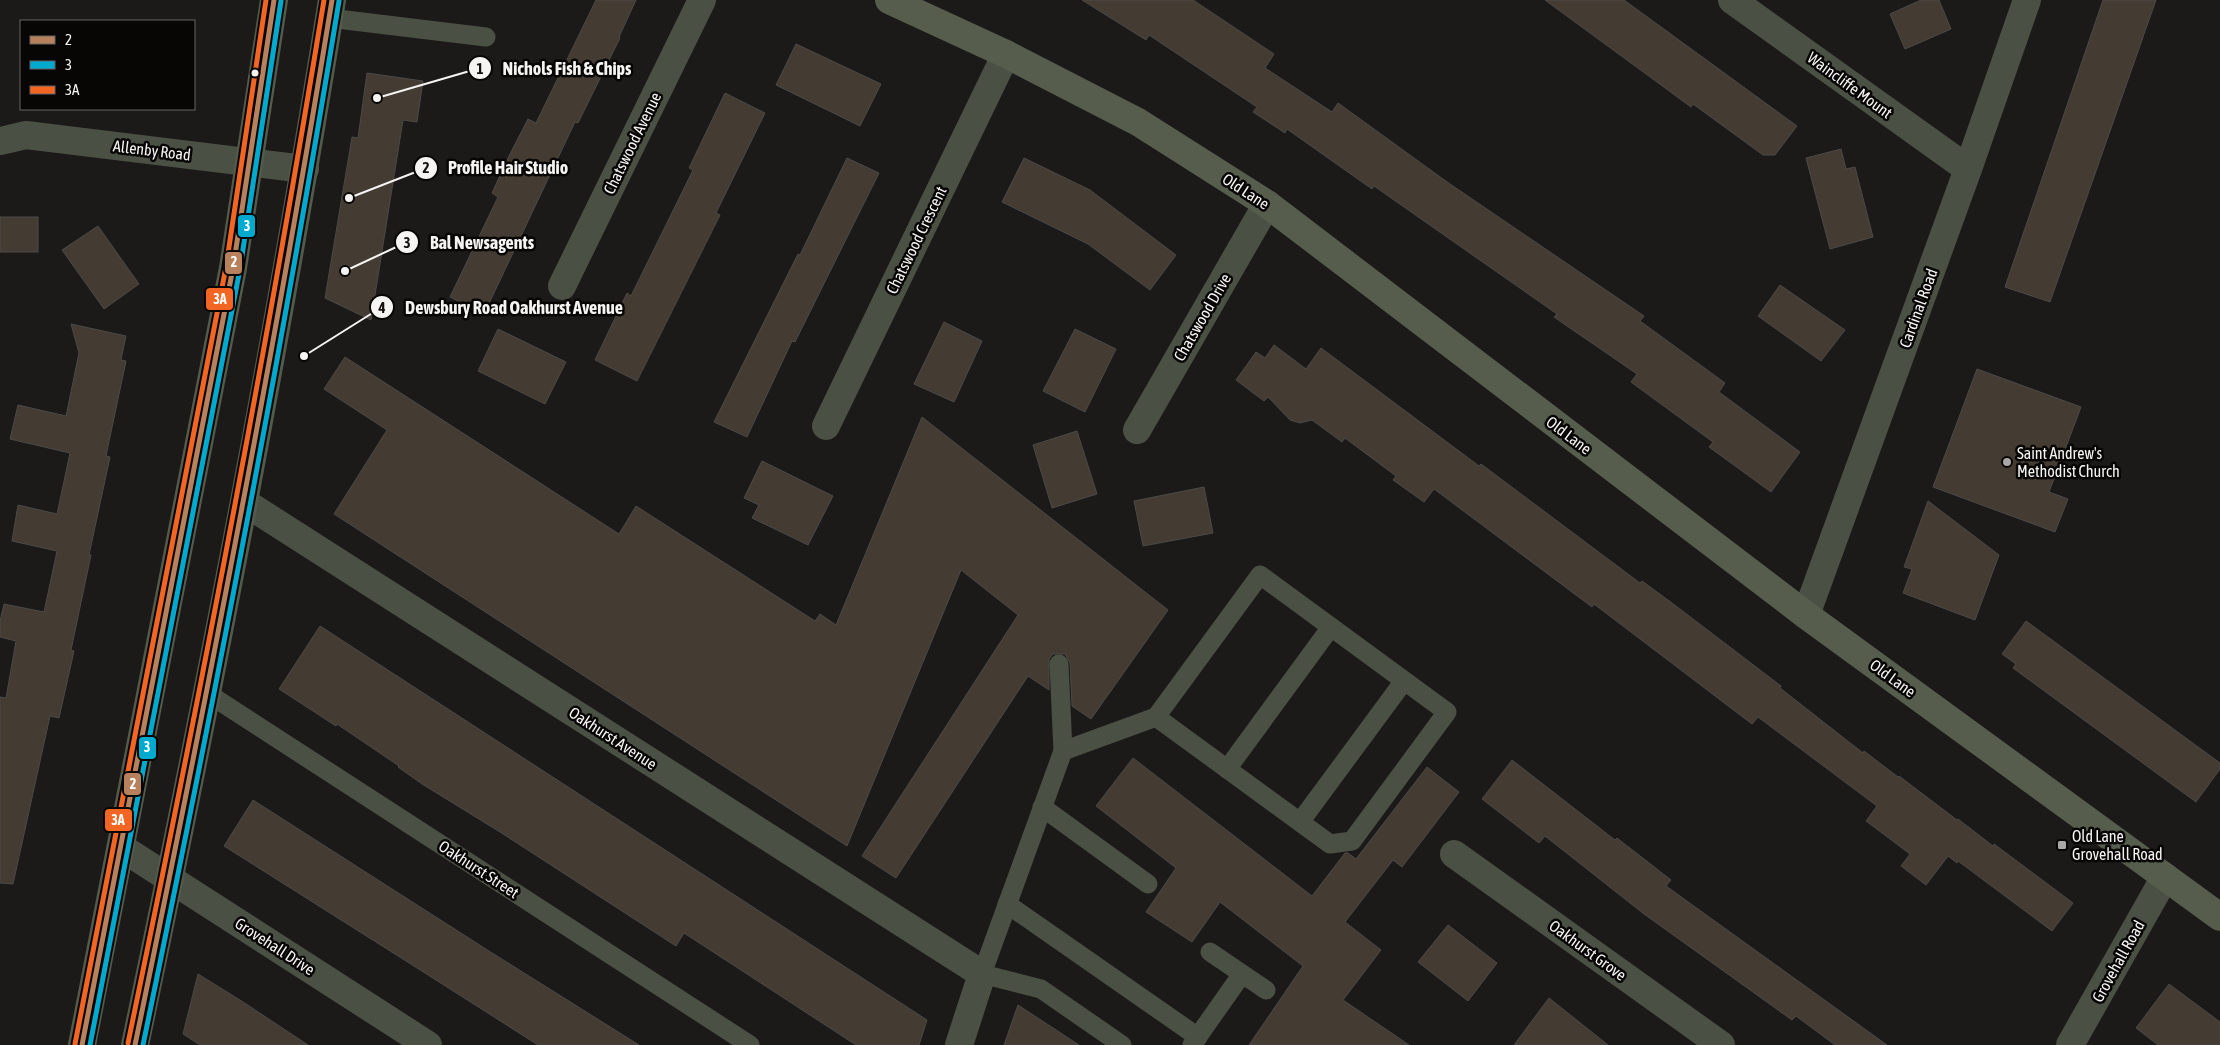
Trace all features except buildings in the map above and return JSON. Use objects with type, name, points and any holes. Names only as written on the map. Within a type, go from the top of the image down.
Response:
[{"type":"main road","points":[[82,1045],[122,848],[231,278],[251,162],[274,0]]},
{"type":"main road","points":[[135,1045],[244,502],[305,169],[330,9]]},
{"type":"street","name":"Chatswood Avenue","points":[[562,286],[702,0]]},
{"type":"street","name":"Old Lane","points":[[889,0],[1006,54],[1138,122],[1267,204],[1806,615],[2220,917]]},
{"type":"street","name":"Waincliffe Mount","points":[[1732,0],[1968,169]]},
{"type":"street","name":"Cardinal Road","points":[[1806,615],[1968,169],[2027,0]]},
{"type":"street","name":"Chatswood Crescent","points":[[826,426],[1006,54]]},
{"type":"street","name":"Allenby Road","points":[[0,140],[26,135],[305,169]]},
{"type":"street","name":"Chatswood Drive","points":[[1137,430],[1267,204]]},
{"type":"street","name":"Oakhurst Avenue","points":[[244,502],[982,974]]},
{"type":"street","name":"Grovehall Drive","points":[[122,848],[428,1045]]},
{"type":"street","name":"Oakhurst Grove","points":[[1454,854],[1721,1045]]},
{"type":"street","name":"Grovehall Road","points":[[2070,1045],[2165,877]]},
{"type":"street","points":[[959,1045],[982,974]]},
{"type":"lane","points":[[330,9],[486,37]]},
{"type":"lane","points":[[1063,751],[1156,717],[1260,575],[1446,712],[1352,841],[1330,844],[1156,717]]},
{"type":"lane","points":[[1227,769],[1331,627]]},
{"type":"lane","points":[[1059,664],[1063,751],[982,974],[1041,989],[1122,1045]]},
{"type":"lane","points":[[1300,822],[1404,681]]},
{"type":"lane","name":"Oakhurst Street","points":[[207,693],[750,1045]]},
{"type":"lane","points":[[1042,807],[1148,884]]},
{"type":"lane","points":[[1007,904],[1195,1041],[1242,974]]},
{"type":"lane","points":[[1210,952],[1266,990]]},
{"type":"transit line","name":"3A","points":[[75,1044],[226,267],[266,0]]},
{"type":"transit line","name":"2","points":[[82,1045],[233,268],[274,0]]},
{"type":"transit line","name":"3A","points":[[128,1043],[232,523],[324,0]]},
{"type":"transit line","name":"2","points":[[135,1045],[188,785],[264,393],[332,0]]},
{"type":"transit line","name":"3","points":[[90,1045],[240,269],[281,1]]},
{"type":"transit line","name":"3","points":[[143,1045],[247,524],[339,1]]},
{"type":"place","name":"Nichols Fish & Chips","points":[[377,98]]},
{"type":"place","name":"Profile Hair Studio","points":[[349,198]]},
{"type":"place","name":"Bal Newsagents","points":[[345,271]]},
{"type":"place","name":"Dewsbury Road Oakhurst Avenue","points":[[304,356]]},
{"type":"place","name":"Saint Andrew's Methodist Church","points":[[2007,462]]},
{"type":"place","name":"Old Lane Grovehall Road","points":[[2062,845]]}]
